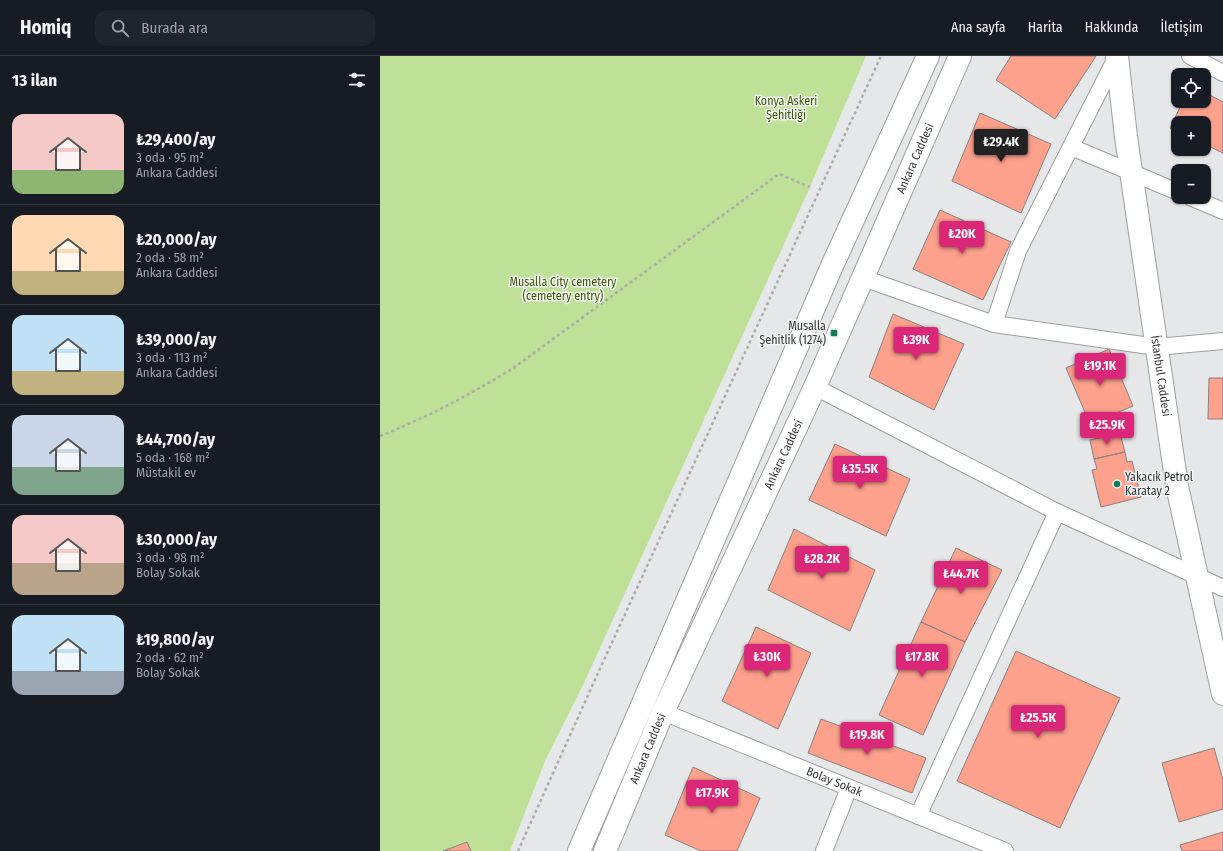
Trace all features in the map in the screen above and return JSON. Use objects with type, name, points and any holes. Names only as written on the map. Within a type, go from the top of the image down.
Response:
[{"type":"main road","name":"Ankara Caddesi","points":[[578,851],[832,266],[928,56]]},
{"type":"main road","name":"Ankara Caddesi","points":[[605,851],[663,712],[815,387],[960,56]]},
{"type":"main road","name":"İstanbul Caddesi","points":[[1117,56],[1131,173],[1177,486],[1223,694]]},
{"type":"street","points":[[994,324],[1018,251],[1117,56]]},
{"type":"street","points":[[1190,56],[1223,72]]},
{"type":"street","points":[[1071,147],[1171,189]]},
{"type":"street","points":[[1206,204],[1223,211]]},
{"type":"street","points":[[863,278],[994,324],[1157,347],[1223,340]]},
{"type":"street","points":[[815,387],[1057,512],[1223,588]]},
{"type":"street","points":[[918,816],[1057,512]]},
{"type":"street","name":"Bolay Sokak","points":[[663,712],[1005,851]]},
{"type":"street","points":[[824,851],[849,788]]},
{"type":"path","points":[[518,851],[881,56]]},
{"type":"path","points":[[380,436],[472,394],[512,370],[778,174],[810,187]]},
{"type":"green space","name":"Musalla City cemetery (cemetery entry)","points":[[380,56],[866,56],[810,187],[584,683],[545,761],[510,851],[380,851]]},
{"type":"building","points":[[1011,56],[1096,56],[1055,119],[996,80]]},
{"type":"building","points":[[1211,96],[1223,102],[1223,153],[1211,147],[1211,116],[1176,116],[1180,108],[1211,108]]},
{"type":"building","points":[[980,113],[1051,144],[1021,213],[952,181]]},
{"type":"building","points":[[940,210],[1011,242],[983,300],[913,269]]},
{"type":"building","points":[[893,314],[964,344],[934,410],[869,377]]},
{"type":"building","points":[[1109,349],[1133,406],[1090,424],[1066,368]]},
{"type":"building","points":[[1209,378],[1223,378],[1223,419],[1208,419]]},
{"type":"building","points":[[1120,433],[1125,452],[1094,459],[1090,440]]},
{"type":"building","points":[[835,444],[910,479],[886,536],[809,500]]},
{"type":"building","points":[[1125,452],[1127,462],[1132,461],[1141,497],[1101,507],[1092,470],[1097,469],[1094,459]]},
{"type":"building","points":[[794,529],[875,570],[850,631],[768,590]]},
{"type":"building","points":[[956,548],[1002,570],[965,642],[921,622]]},
{"type":"building","points":[[921,622],[965,642],[923,735],[879,715]]},
{"type":"building","points":[[756,627],[811,653],[778,729],[722,701]]},
{"type":"building","points":[[1016,651],[1120,698],[1060,828],[957,781]]},
{"type":"building","points":[[821,719],[926,758],[912,793],[808,753]]},
{"type":"building","points":[[1214,748],[1223,780],[1223,809],[1179,822],[1162,763]]},
{"type":"building","points":[[693,767],[760,798],[737,851],[701,851],[665,835]]},
{"type":"building","points":[[1223,832],[1223,851],[1182,851],[1180,845]]},
{"type":"building","points":[[467,842],[471,851],[443,851]]},
{"type":"place","name":"Musalla Şehitlik (1274)","points":[[834,333]]},
{"type":"place","name":"Yakacık Petrol Karatay 2","points":[[1117,484]]},
{"type":"park label","name":"Konya Askeri Şehitliği","points":[[786,108]]}]
